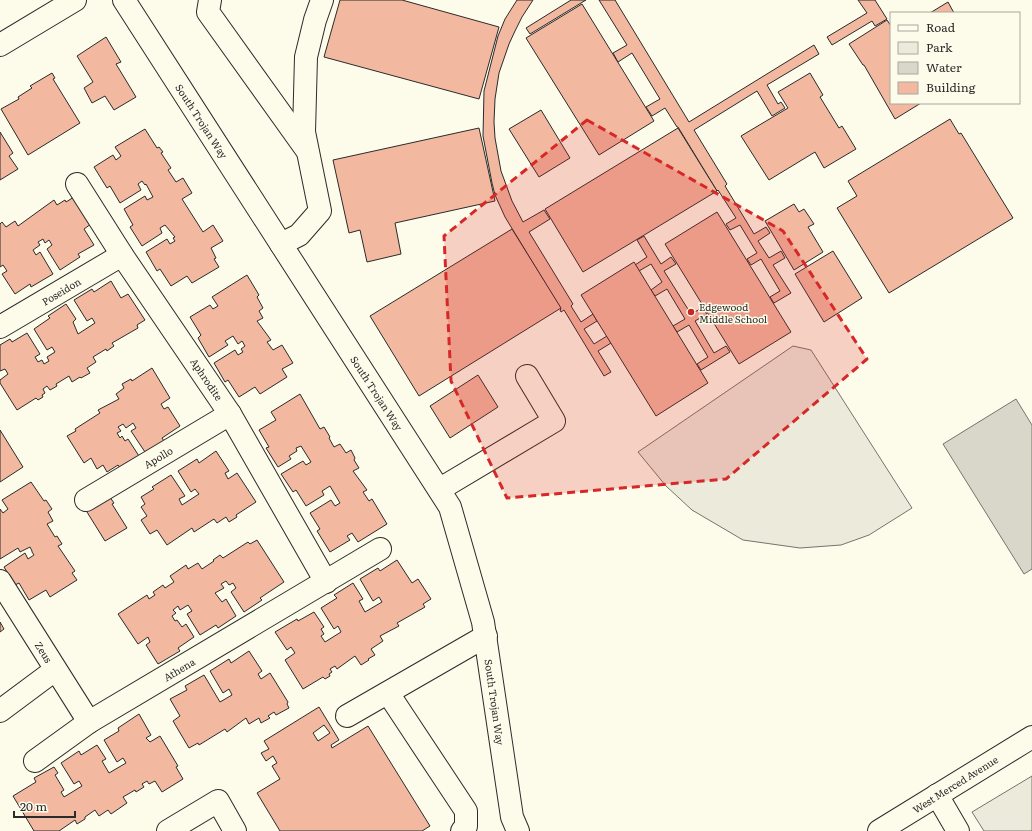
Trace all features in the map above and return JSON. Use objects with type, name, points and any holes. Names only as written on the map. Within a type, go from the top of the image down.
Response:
[{"type":"street","points":[[0,45],[75,0]]},
{"type":"street","name":"South Trojan Way","points":[[124,0],[450,506],[486,636],[512,817],[518,831]]},
{"type":"street","points":[[210,0],[208,12],[308,152]]},
{"type":"street","points":[[282,244],[299,236],[320,211],[304,132],[306,57],[315,20],[322,0]]},
{"type":"street","name":"Aphrodite","points":[[77,184],[122,255],[230,414],[326,582]]},
{"type":"street","name":"Poseidon","points":[[0,327],[122,255]]},
{"type":"street","points":[[440,489],[554,421],[528,376]]},
{"type":"street","name":"Apollo","points":[[86,500],[230,414]]},
{"type":"street","name":"Athena","points":[[35,761],[89,722],[380,549]]},
{"type":"street","name":"Zeus","points":[[0,581],[89,722]]},
{"type":"street","points":[[347,716],[486,636]]},
{"type":"street","points":[[0,711],[56,670]]},
{"type":"street","points":[[388,693],[466,811],[466,826],[462,831]]},
{"type":"street","name":"West Merced Avenue","points":[[878,831],[1032,736]]},
{"type":"street","points":[[937,795],[958,831]]},
{"type":"street","points":[[168,831],[218,801],[235,831]]},
{"type":"highlighted area","points":[[587,120],[783,231],[867,359],[726,479],[507,498],[451,381],[444,236]]},
{"type":"green space","points":[[793,346],[811,350],[912,508],[869,535],[841,545],[800,548],[743,540],[692,510],[666,486],[638,452]]},
{"type":"green space","points":[[1032,776],[1032,831],[984,831],[972,812]]},
{"type":"water","points":[[1016,399],[1032,425],[1032,569],[1024,574],[943,444]]},
{"type":"building","points":[[340,0],[402,0],[499,27],[479,99],[324,57]]},
{"type":"building","points":[[517,0],[533,0],[515,31],[499,73],[495,99],[494,122],[495,138],[501,171],[512,201],[523,222],[544,210],[550,219],[529,232],[573,304],[571,306],[581,322],[593,314],[597,321],[584,329],[594,344],[607,336],[611,343],[598,351],[611,372],[604,376],[564,310],[561,312],[561,309],[505,217],[495,195],[492,183],[483,136],[484,91],[498,36],[505,19]]},
{"type":"building","points":[[571,0],[586,0],[530,34],[526,28]]},
{"type":"building","points":[[599,0],[615,0],[689,122],[814,45],[819,54],[767,85],[778,104],[781,102],[785,108],[772,116],[757,91],[694,130],[727,184],[725,186],[754,234],[766,227],[770,233],[758,241],[769,258],[781,251],[785,258],[773,265],[791,293],[774,303],[770,297],[780,291],[761,259],[751,265],[747,259],[757,253],[740,225],[730,230],[726,224],[736,218],[718,190],[717,191],[678,127],[665,108],[652,116],[646,107],[660,99],[632,53],[618,62],[613,53],[627,45]]},
{"type":"building","points":[[858,0],[875,0],[887,19],[875,26],[872,21],[832,45],[827,37],[867,13]]},
{"type":"building","points":[[948,2],[953,12],[932,12]]},
{"type":"building","points":[[582,4],[654,121],[599,155],[526,38]]},
{"type":"building","points":[[887,20],[890,24],[890,104],[919,104],[895,119],[864,65],[849,44]]},
{"type":"building","points":[[106,37],[121,62],[116,64],[136,97],[114,110],[105,96],[92,103],[84,88],[93,82],[77,56]]},
{"type":"building","points":[[52,73],[55,78],[53,79],[80,123],[28,155],[1,109],[19,99],[18,97],[32,88],[30,86]]},
{"type":"building","points":[[810,73],[823,95],[820,97],[839,128],[842,126],[856,149],[824,168],[815,152],[769,180],[741,136],[788,108],[778,92]]},
{"type":"building","points":[[541,110],[570,158],[539,177],[509,129]]},
{"type":"building","points":[[950,119],[959,134],[961,133],[1013,218],[889,293],[837,208],[857,196],[848,181]]},
{"type":"building","points":[[479,128],[495,201],[395,223],[401,254],[367,262],[360,230],[349,233],[333,160]]},
{"type":"building","points":[[678,128],[717,191],[583,272],[545,209]]},
{"type":"building","points":[[145,129],[157,148],[159,147],[163,152],[161,153],[171,168],[168,170],[176,182],[183,178],[192,193],[182,199],[203,232],[213,225],[223,241],[211,248],[216,258],[214,259],[219,267],[192,283],[187,276],[171,286],[160,269],[157,271],[146,252],[167,239],[170,244],[175,241],[173,238],[175,237],[165,225],[160,228],[162,233],[142,246],[130,227],[133,225],[124,209],[145,196],[147,200],[153,197],[146,184],[145,185],[142,181],[138,184],[141,190],[120,203],[110,186],[107,188],[94,167],[113,155],[116,160],[121,156],[115,147]]},
{"type":"building","points":[[0,132],[13,153],[9,156],[18,169],[0,180]]},
{"type":"building","points":[[74,197],[91,224],[84,229],[94,245],[78,254],[80,257],[60,270],[47,249],[52,245],[49,240],[45,243],[43,239],[38,242],[40,245],[33,250],[36,255],[40,252],[53,274],[31,287],[30,284],[15,294],[2,274],[7,271],[3,265],[0,267],[0,224],[2,222],[6,227],[15,221],[18,226],[54,200],[57,205]]},
{"type":"building","points":[[794,204],[799,212],[804,209],[814,224],[808,227],[823,252],[794,270],[765,221]]},
{"type":"building","points":[[717,212],[791,332],[739,364],[665,244]]},
{"type":"building","points":[[512,229],[561,308],[419,396],[370,316]]},
{"type":"building","points":[[644,236],[661,264],[671,257],[676,264],[664,271],[691,314],[702,308],[707,314],[695,321],[714,353],[726,346],[730,352],[701,370],[697,364],[708,357],[689,325],[677,332],[673,326],[685,319],[667,289],[655,296],[651,290],[662,282],[651,264],[639,271],[635,265],[647,257],[637,240]]},
{"type":"building","points":[[833,251],[862,298],[824,322],[795,274]]},
{"type":"building","points":[[634,262],[708,383],[656,416],[581,295]]},
{"type":"building","points":[[247,275],[259,295],[257,297],[263,308],[259,311],[263,318],[257,321],[271,340],[267,342],[273,350],[282,345],[293,363],[282,369],[287,377],[260,394],[255,387],[239,397],[228,380],[225,382],[214,363],[235,350],[238,355],[243,352],[241,349],[245,346],[242,341],[238,344],[233,336],[225,341],[228,345],[209,357],[198,338],[201,335],[190,317],[210,305],[213,309],[218,306],[212,297]]},
{"type":"building","points":[[111,281],[121,298],[128,294],[145,320],[137,325],[138,328],[112,343],[114,346],[107,351],[106,349],[93,357],[96,362],[87,368],[90,373],[72,382],[69,376],[56,384],[57,386],[50,390],[47,386],[43,389],[45,393],[42,395],[43,397],[38,400],[36,398],[17,410],[0,383],[0,380],[8,374],[5,369],[0,371],[0,345],[10,339],[12,342],[27,333],[40,354],[35,357],[38,362],[42,360],[44,364],[49,361],[47,357],[55,352],[52,347],[47,350],[34,329],[50,318],[48,316],[66,304],[76,319],[73,322],[78,334],[95,323],[92,318],[87,321],[74,300],[92,289],[94,292]]},
{"type":"building","points":[[152,368],[170,398],[161,404],[164,409],[168,407],[180,426],[162,438],[164,441],[145,452],[131,431],[136,428],[133,423],[126,428],[123,424],[118,427],[121,431],[117,433],[120,438],[122,436],[125,441],[128,439],[139,456],[120,468],[118,465],[107,472],[103,465],[97,469],[91,458],[84,463],[67,436],[100,413],[98,410],[119,399],[116,394],[124,388],[122,384],[131,379],[132,381]]},
{"type":"building","points":[[478,375],[498,407],[450,438],[430,406]]},
{"type":"building","points":[[300,394],[320,429],[324,427],[334,447],[340,444],[346,453],[351,450],[355,458],[354,460],[359,468],[353,471],[367,490],[363,492],[369,501],[372,499],[387,524],[358,542],[352,533],[347,536],[350,540],[330,552],[317,531],[320,529],[310,513],[331,500],[335,506],[340,503],[330,486],[322,491],[324,495],[306,506],[296,490],[293,492],[281,474],[303,461],[306,465],[311,462],[301,446],[296,448],[297,451],[289,456],[291,459],[278,467],[266,448],[269,447],[259,430],[276,420],[271,412]]},
{"type":"building","points":[[0,430],[23,467],[0,482]]},
{"type":"building","points":[[216,451],[229,471],[225,473],[228,479],[237,473],[256,502],[236,515],[237,517],[229,522],[226,517],[217,523],[214,519],[194,532],[192,528],[167,545],[157,530],[150,534],[141,520],[147,516],[141,507],[145,504],[141,497],[154,489],[152,487],[171,475],[185,496],[179,499],[182,505],[199,494],[195,489],[191,492],[178,471],[197,459],[199,463]]},
{"type":"building","points":[[31,482],[44,501],[46,500],[52,509],[48,512],[53,521],[47,524],[55,537],[57,536],[62,544],[58,546],[75,571],[72,573],[77,580],[50,597],[46,590],[29,600],[19,583],[15,585],[4,567],[25,553],[28,559],[34,555],[30,547],[20,552],[18,548],[0,559],[0,509],[3,513],[8,509],[2,500]]},
{"type":"building","points":[[105,490],[114,503],[112,504],[127,528],[105,541],[82,504]]},
{"type":"building","points":[[257,540],[284,582],[260,598],[262,600],[244,612],[231,592],[236,588],[233,583],[229,585],[226,581],[221,584],[224,588],[215,593],[222,602],[226,599],[236,616],[218,628],[216,625],[200,635],[187,614],[192,611],[188,605],[180,610],[178,606],[173,610],[176,613],[172,616],[182,627],[186,624],[194,637],[178,648],[180,651],[158,664],[146,645],[150,642],[148,637],[138,644],[118,614],[147,595],[149,599],[155,595],[153,592],[163,585],[165,588],[174,582],[170,576],[186,565],[188,569],[198,563],[202,569],[220,555],[223,558],[248,542],[250,544]]},
{"type":"building","points":[[397,560],[412,583],[418,579],[431,599],[423,604],[425,607],[397,623],[399,626],[380,636],[383,641],[371,649],[375,655],[368,659],[369,660],[361,665],[355,656],[337,669],[335,666],[330,669],[332,672],[329,674],[330,676],[325,679],[323,677],[303,689],[285,660],[295,653],[291,647],[287,650],[275,632],[297,619],[298,621],[314,612],[324,627],[321,629],[324,634],[321,636],[325,642],[341,632],[338,626],[334,629],[321,608],[337,598],[334,595],[353,583],[363,599],[359,601],[365,612],[382,602],[379,597],[373,601],[360,579],[378,568],[380,571]]},
{"type":"building","points":[[0,622],[4,629],[0,632]]},
{"type":"building","points":[[249,651],[262,671],[258,674],[261,679],[270,673],[288,702],[287,704],[289,708],[276,715],[274,712],[268,716],[270,718],[261,723],[259,718],[249,724],[246,718],[227,732],[225,729],[199,745],[198,743],[189,748],[173,721],[180,716],[170,699],[187,690],[185,686],[204,675],[220,702],[232,695],[229,689],[223,693],[210,671],[229,659],[231,663]]},
{"type":"building","points":[[319,707],[339,740],[331,745],[332,748],[368,726],[430,826],[422,831],[280,831],[257,793],[280,779],[272,766],[277,763],[273,756],[266,761],[261,753],[269,749],[264,741]],"holes":[[[324,725],[330,733],[318,741],[313,733]]]},
{"type":"building","points":[[139,714],[151,735],[146,738],[150,742],[160,736],[178,766],[176,767],[183,779],[162,792],[155,781],[149,784],[147,781],[142,784],[144,787],[123,797],[127,803],[111,814],[108,810],[99,816],[95,810],[77,824],[75,820],[59,831],[34,831],[13,796],[36,782],[34,778],[54,767],[58,773],[55,775],[64,790],[61,792],[64,797],[82,786],[79,781],[74,784],[61,763],[79,751],[81,755],[97,745],[106,759],[102,761],[109,773],[126,763],[123,758],[117,762],[104,740],[119,731],[118,728]]},
{"type":"place","name":"Edgewood Middle School","points":[[691,312]]}]
